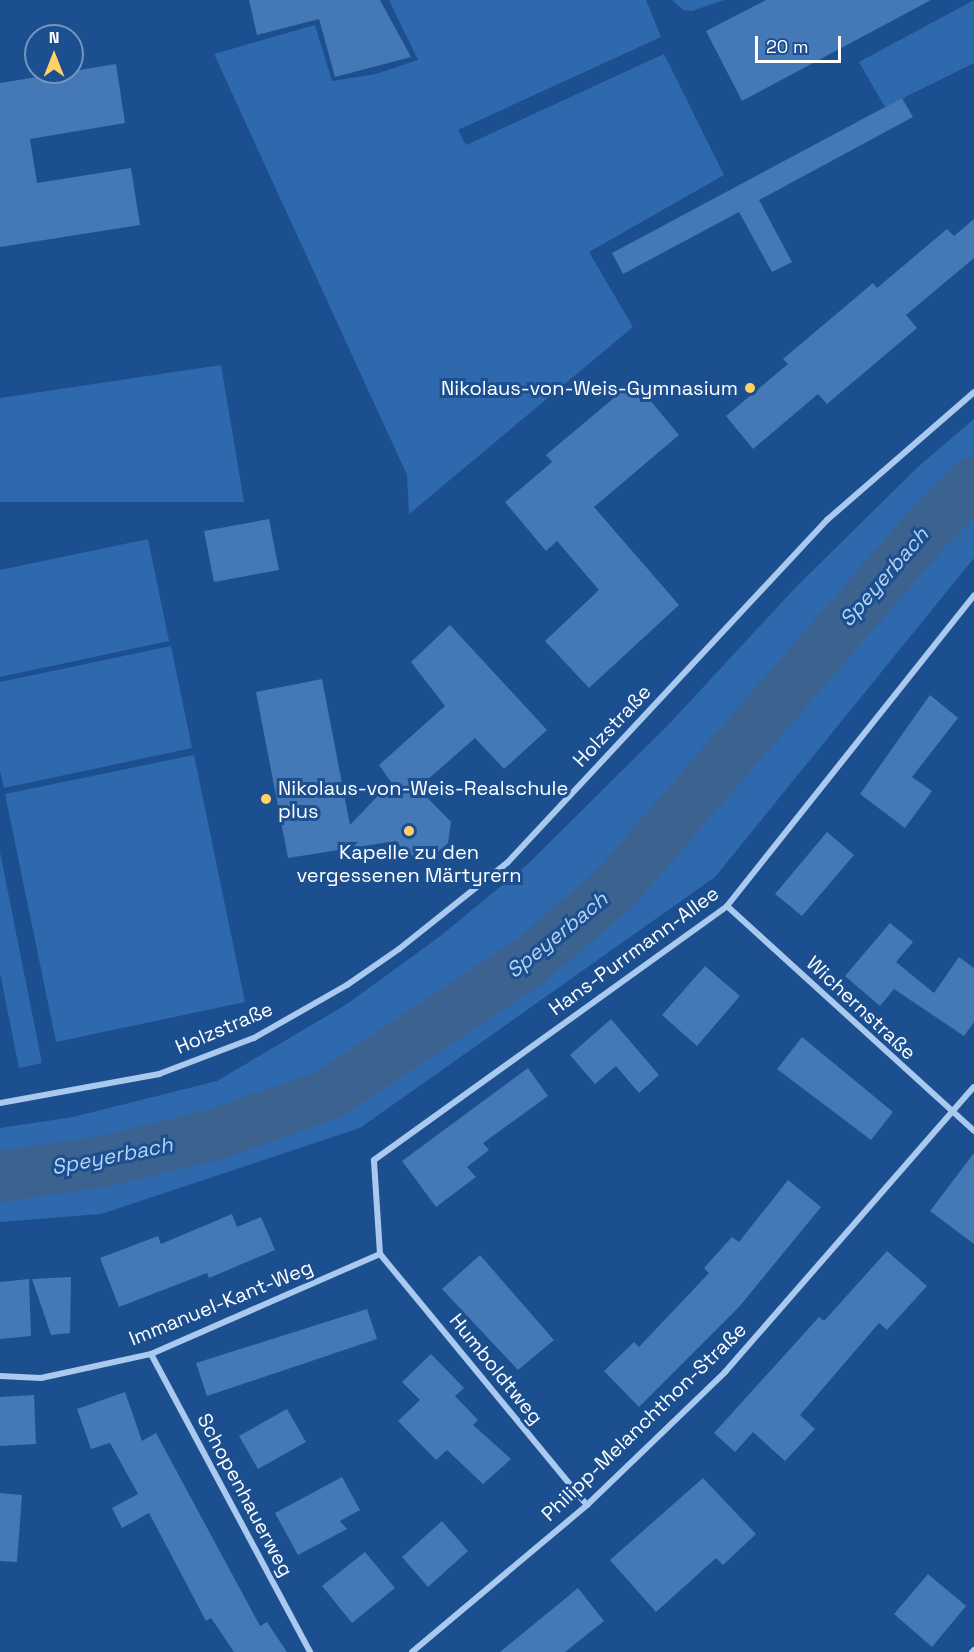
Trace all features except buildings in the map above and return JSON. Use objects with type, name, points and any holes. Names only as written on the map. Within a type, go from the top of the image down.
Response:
[{"type":"street","name":"Holzstraße","points":[[0,1103],[159,1074],[254,1038],[347,985],[399,949],[508,862],[827,520],[974,392]]},
{"type":"street","name":"Hans-Purrmann-Allee","points":[[380,1254],[374,1160],[727,906],[974,595]]},
{"type":"street","name":"Wichernstraße","points":[[727,906],[953,1115],[974,1131]]},
{"type":"street","name":"Philipp-Melanchthon-Straße","points":[[412,1652],[587,1505],[725,1372],[953,1115],[974,1087]]},
{"type":"street","name":"Immanuel-Kant-Weg","points":[[0,1376],[41,1378],[151,1354],[380,1254]]},
{"type":"street","name":"Humboldtweg","points":[[380,1254],[587,1505]]},
{"type":"street","name":"Schopenhauerweg","points":[[151,1354],[309,1652]]},
{"type":"shaded area","points":[[389,0],[646,0],[661,37],[458,130],[466,145],[664,54],[724,175],[589,252],[633,327],[409,514],[407,475],[214,54],[315,25],[332,81],[376,74],[418,60]]},
{"type":"shaded area","points":[[672,0],[724,0],[692,11],[683,10]]},
{"type":"shaded area","points":[[974,0],[974,63],[885,107],[859,62]]},
{"type":"shaded area","points":[[221,365],[244,502],[0,502],[0,398]]},
{"type":"shaded area","points":[[974,419],[974,558],[715,877],[360,1128],[101,1214],[0,1222],[0,1128],[73,1117],[217,1081],[347,1004],[439,937],[528,864],[671,722],[796,587],[918,467]]},
{"type":"shaded area","points":[[148,539],[169,641],[0,677],[0,570]]},
{"type":"shaded area","points":[[171,646],[192,748],[4,788],[0,771],[0,682]]},
{"type":"shaded area","points":[[194,755],[245,1002],[56,1042],[5,794]]},
{"type":"shaded area","points":[[0,852],[42,1063],[19,1068],[0,973]]},
{"type":"waterway","name":"Speyerbach","points":[[0,1176],[103,1161],[215,1134],[328,1094],[529,961],[615,887],[925,530],[974,481]]},
{"type":"place","name":"Nikolaus-von-Weis-Gymnasium","points":[[750,388]]},
{"type":"place","name":"Nikolaus-von-Weis-Realschule plus","points":[[266,799]]},
{"type":"place","name":"Kapelle zu den vergessenen Märtyrern","points":[[409,831]]}]
